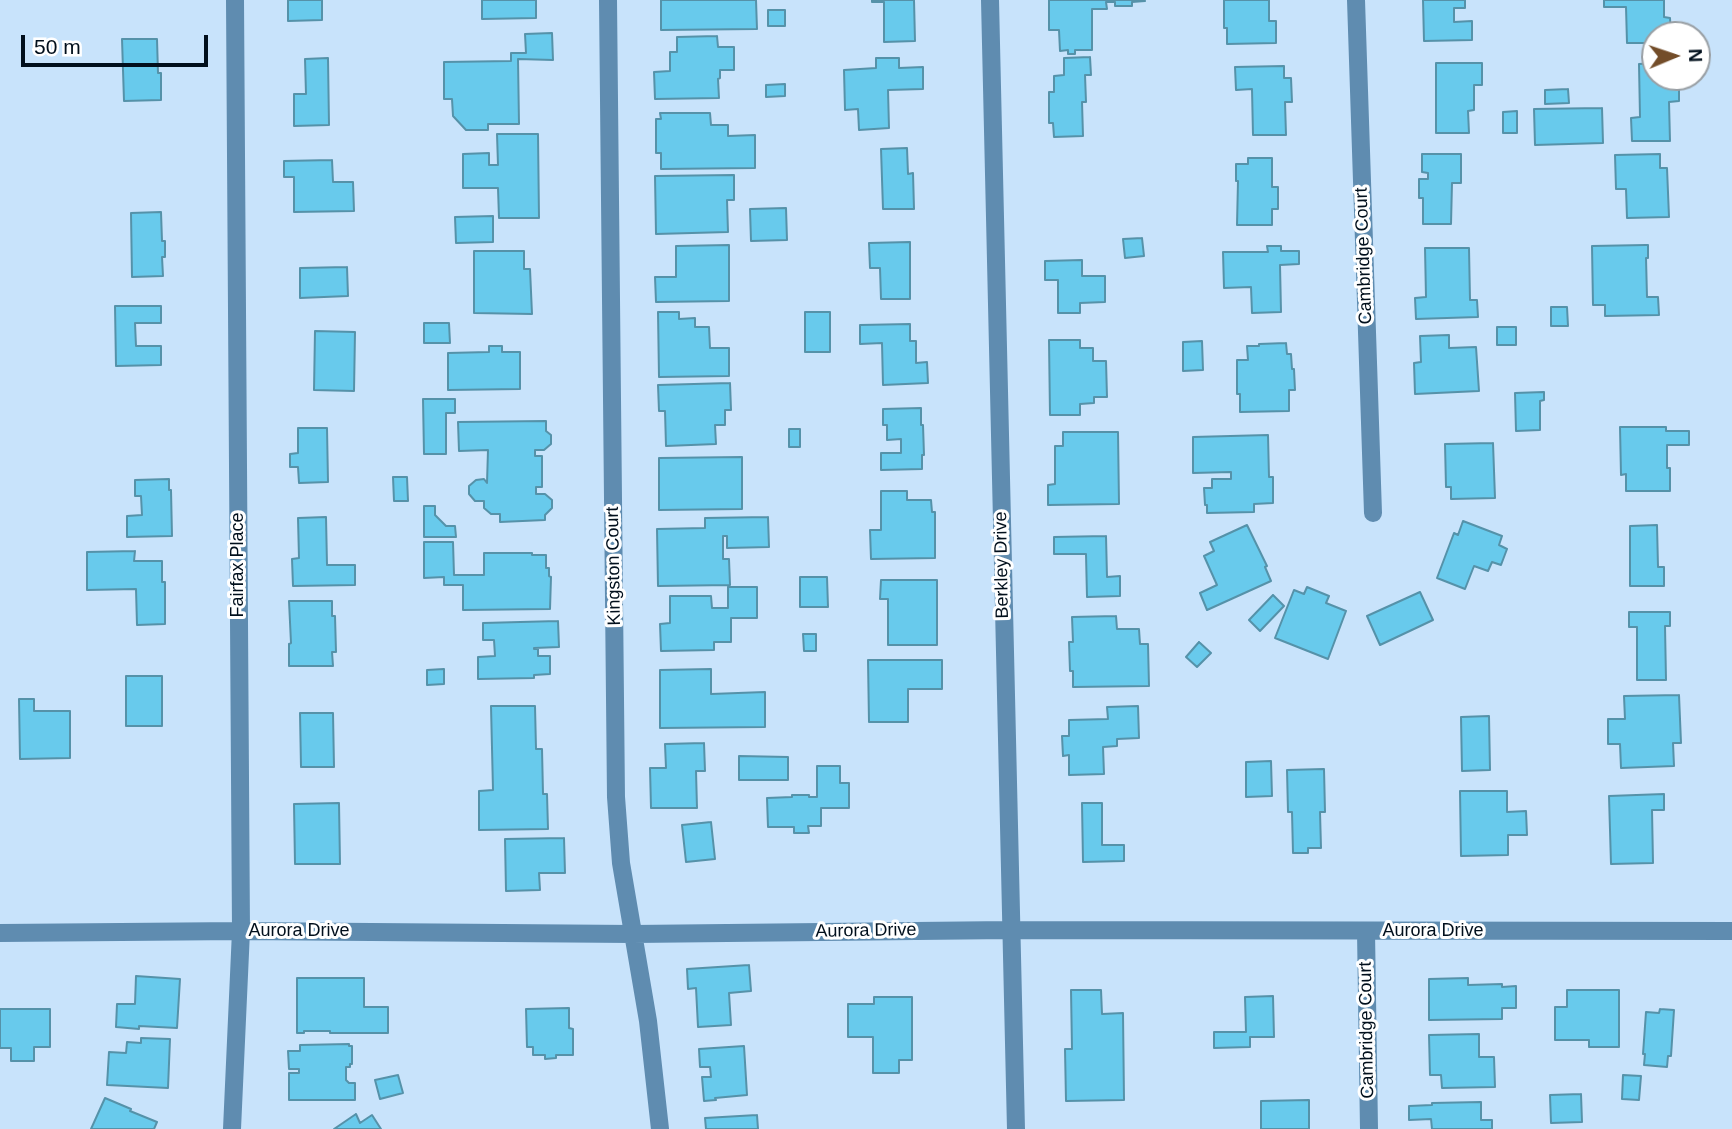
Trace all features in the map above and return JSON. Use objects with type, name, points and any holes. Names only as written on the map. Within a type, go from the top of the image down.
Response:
[{"type":"street","name":"Fairfax Place","points":[[232,1129],[241,931],[235,0]]},
{"type":"street","name":"Kingston Court","points":[[608,0],[616,797],[621,863],[648,1021],[660,1129]]},
{"type":"street","name":"Berkley Drive","points":[[990,0],[1016,1129]]},
{"type":"street","name":"Cambridge Court","points":[[1356,0],[1373,513]]},
{"type":"street","name":"Aurora Drive","points":[[0,933],[241,931],[632,934],[1010,930],[1732,932]]},
{"type":"street","name":"Cambridge Court","points":[[1366,931],[1369,1129]]},
{"type":"building","points":[[288,0],[322,0],[322,20],[288,21]]},
{"type":"building","points":[[482,0],[536,0],[536,18],[482,19]]},
{"type":"building","points":[[661,0],[756,0],[757,29],[661,30]]},
{"type":"building","points":[[872,0],[914,0],[915,41],[884,42],[884,2]]},
{"type":"building","points":[[1049,0],[1145,1],[1132,2],[1132,6],[1115,6],[1115,2],[1106,2],[1107,9],[1092,9],[1092,50],[1075,50],[1075,54],[1068,54],[1068,50],[1060,51],[1059,30],[1049,30]]},
{"type":"building","points":[[1224,0],[1269,0],[1269,21],[1276,21],[1276,43],[1227,44]]},
{"type":"building","points":[[1423,0],[1465,0],[1465,8],[1454,8],[1454,22],[1472,21],[1472,40],[1424,41]]},
{"type":"building","points":[[1604,0],[1664,0],[1664,17],[1670,18],[1670,21],[1641,21],[1641,43],[1627,43],[1626,7],[1604,7]]},
{"type":"building","points":[[768,10],[785,10],[785,26],[768,26]]},
{"type":"building","points":[[552,33],[553,60],[518,59],[519,124],[488,124],[488,130],[466,130],[453,116],[452,99],[444,99],[444,62],[511,61],[511,53],[526,53],[525,34]]},
{"type":"building","points":[[717,36],[718,47],[734,47],[734,70],[720,70],[719,98],[655,99],[654,72],[670,71],[670,52],[677,52],[677,37]]},
{"type":"building","points":[[122,39],[157,39],[161,100],[124,101]]},
{"type":"building","points":[[1090,57],[1091,75],[1085,75],[1086,102],[1082,102],[1083,136],[1054,137],[1053,123],[1049,123],[1049,92],[1054,92],[1054,76],[1064,75],[1064,58]]},
{"type":"building","points":[[328,58],[329,125],[294,126],[294,94],[306,94],[305,59]]},
{"type":"building","points":[[876,58],[899,58],[899,68],[923,67],[923,89],[888,90],[889,128],[859,130],[858,109],[845,110],[844,70],[876,68]]},
{"type":"building","points":[[1436,63],[1482,63],[1482,85],[1474,85],[1474,110],[1468,111],[1469,133],[1436,133]]},
{"type":"building","points":[[1639,64],[1641,91],[1679,91],[1679,101],[1669,102],[1670,141],[1632,141],[1631,118],[1640,117]]},
{"type":"building","points":[[1284,66],[1284,78],[1291,78],[1292,102],[1285,102],[1286,135],[1253,135],[1252,89],[1236,90],[1235,67]]},
{"type":"building","points":[[785,84],[785,96],[766,97],[766,85]]},
{"type":"building","points":[[1568,89],[1569,103],[1545,104],[1545,90]]},
{"type":"building","points":[[1602,108],[1603,143],[1535,145],[1534,109]]},
{"type":"building","points":[[1517,111],[1517,133],[1503,133],[1503,112]]},
{"type":"building","points":[[660,113],[710,113],[711,125],[728,125],[728,136],[755,135],[755,168],[661,169],[661,153],[656,153],[656,119],[661,119]]},
{"type":"building","points":[[497,134],[538,134],[539,218],[499,218],[498,188],[463,188],[463,154],[489,153],[489,165],[498,165]]},
{"type":"building","points":[[907,148],[908,174],[913,173],[914,209],[883,209],[881,149]]},
{"type":"building","points":[[1422,154],[1461,154],[1461,183],[1452,183],[1451,224],[1423,224],[1423,198],[1419,198],[1419,179],[1428,179],[1428,173],[1422,172]]},
{"type":"building","points":[[1660,154],[1660,168],[1667,168],[1669,217],[1627,218],[1626,189],[1616,189],[1615,155]]},
{"type":"building","points":[[1248,158],[1272,158],[1272,187],[1278,187],[1278,209],[1272,209],[1272,225],[1237,225],[1236,164],[1248,164]]},
{"type":"building","points":[[332,160],[333,182],[353,182],[354,211],[294,212],[294,177],[284,177],[284,161]]},
{"type":"building","points":[[734,175],[734,200],[727,200],[728,232],[656,234],[655,176]]},
{"type":"building","points":[[786,208],[787,240],[751,241],[750,209]]},
{"type":"building","points":[[161,212],[162,241],[165,241],[163,276],[132,277],[131,213]]},
{"type":"building","points":[[493,216],[493,242],[456,243],[455,217]]},
{"type":"building","points":[[1142,238],[1144,256],[1125,258],[1123,239]]},
{"type":"building","points":[[910,242],[910,299],[881,299],[880,268],[870,268],[869,243]]},
{"type":"building","points":[[729,245],[729,301],[656,302],[655,277],[676,277],[676,246]]},
{"type":"building","points":[[1648,245],[1647,297],[1658,297],[1659,315],[1605,316],[1605,305],[1593,305],[1592,246]]},
{"type":"building","points":[[1267,246],[1281,246],[1281,251],[1299,251],[1299,264],[1280,265],[1281,312],[1252,313],[1251,287],[1224,288],[1223,252],[1268,252]]},
{"type":"building","points":[[1425,248],[1469,248],[1470,300],[1477,300],[1478,317],[1416,319],[1415,298],[1426,297]]},
{"type":"building","points":[[474,251],[524,251],[524,269],[530,269],[532,314],[474,313]]},
{"type":"building","points":[[1082,260],[1082,276],[1105,276],[1105,302],[1080,303],[1080,313],[1058,313],[1058,280],[1045,280],[1045,261]]},
{"type":"building","points":[[347,267],[348,296],[300,298],[300,268]]},
{"type":"building","points":[[115,306],[161,306],[161,323],[135,323],[136,346],[161,346],[161,365],[116,366]]},
{"type":"building","points":[[1551,307],[1567,307],[1568,326],[1551,326]]},
{"type":"building","points":[[658,312],[679,312],[679,319],[695,318],[695,327],[709,327],[710,348],[729,348],[729,376],[659,377]]},
{"type":"building","points":[[805,312],[830,312],[830,352],[805,352]]},
{"type":"building","points":[[424,323],[449,323],[450,343],[424,343]]},
{"type":"building","points":[[910,324],[910,341],[916,341],[916,363],[927,362],[928,383],[883,385],[882,343],[860,344],[860,325]]},
{"type":"building","points":[[1497,327],[1516,327],[1516,345],[1497,345]]},
{"type":"building","points":[[315,331],[355,332],[354,391],[314,390]]},
{"type":"building","points":[[1449,335],[1449,348],[1476,347],[1479,391],[1415,394],[1414,363],[1421,362],[1420,336]]},
{"type":"building","points":[[1049,340],[1080,340],[1080,348],[1093,348],[1093,361],[1106,361],[1107,397],[1094,397],[1094,403],[1080,404],[1080,415],[1050,415]]},
{"type":"building","points":[[1202,341],[1203,370],[1183,371],[1183,342]]},
{"type":"building","points":[[1286,343],[1287,354],[1291,354],[1294,369],[1295,390],[1289,390],[1289,411],[1240,412],[1237,360],[1248,360],[1247,346]]},
{"type":"building","points":[[489,346],[502,346],[502,352],[520,352],[520,389],[448,390],[448,353],[489,352]]},
{"type":"building","points":[[730,383],[731,410],[725,410],[725,425],[715,425],[716,444],[666,446],[665,411],[659,411],[658,385]]},
{"type":"building","points":[[1544,392],[1544,400],[1540,401],[1540,430],[1516,431],[1515,393]]},
{"type":"building","points":[[423,399],[455,399],[455,413],[446,413],[446,454],[424,454]]},
{"type":"building","points":[[921,408],[924,455],[922,469],[881,470],[881,453],[901,453],[901,439],[887,440],[883,409]]},
{"type":"building","points":[[546,421],[546,431],[551,435],[551,444],[544,450],[535,450],[535,456],[542,456],[542,487],[536,487],[536,494],[545,494],[552,500],[552,508],[545,515],[545,520],[500,522],[500,514],[491,514],[484,508],[484,501],[475,501],[469,494],[469,486],[476,480],[484,479],[487,483],[488,450],[459,451],[458,422]]},
{"type":"building","points":[[1620,427],[1666,427],[1666,431],[1689,431],[1689,445],[1667,445],[1670,491],[1626,491],[1626,474],[1621,475]]},
{"type":"building","points":[[298,428],[327,428],[328,482],[299,483],[298,467],[290,467],[290,454],[298,453]]},
{"type":"building","points":[[789,429],[800,429],[800,447],[789,447]]},
{"type":"building","points":[[1063,432],[1118,432],[1119,504],[1048,505],[1048,485],[1055,484],[1055,446],[1063,446]]},
{"type":"building","points":[[1268,435],[1273,503],[1254,504],[1254,512],[1207,513],[1204,488],[1212,488],[1212,479],[1231,479],[1231,472],[1193,473],[1193,437]]},
{"type":"building","points":[[1493,443],[1495,498],[1451,499],[1451,487],[1446,487],[1445,444]]},
{"type":"building","points":[[742,457],[742,509],[659,510],[659,458]]},
{"type":"building","points":[[393,477],[407,477],[408,501],[394,501]]},
{"type":"building","points":[[169,479],[172,536],[127,537],[127,516],[142,515],[141,496],[135,496],[135,480]]},
{"type":"building","points":[[881,491],[907,491],[907,500],[931,500],[932,512],[935,512],[935,558],[871,559],[870,530],[881,530]]},
{"type":"building","points":[[424,506],[435,506],[435,515],[446,526],[455,526],[456,537],[424,537]]},
{"type":"building","points":[[326,517],[327,565],[355,565],[355,585],[293,586],[292,559],[299,558],[298,518]]},
{"type":"building","points":[[768,517],[769,547],[727,548],[727,536],[723,536],[723,559],[729,559],[730,585],[658,586],[657,529],[705,528],[705,518]]},
{"type":"building","points":[[1463,521],[1502,536],[1499,545],[1507,549],[1501,565],[1492,562],[1488,571],[1474,566],[1465,589],[1437,578],[1454,533],[1458,535]]},
{"type":"building","points":[[1247,525],[1267,566],[1265,567],[1271,581],[1207,610],[1200,593],[1217,585],[1204,556],[1214,551],[1210,542]]},
{"type":"building","points":[[1657,525],[1658,567],[1664,567],[1664,586],[1630,586],[1630,526]]},
{"type":"building","points":[[1106,536],[1107,577],[1120,576],[1120,596],[1087,597],[1086,554],[1054,554],[1054,537]]},
{"type":"building","points":[[424,542],[453,542],[454,575],[484,575],[484,553],[546,555],[546,568],[549,568],[551,577],[550,609],[463,610],[463,585],[444,585],[444,577],[424,578]]},
{"type":"building","points":[[135,551],[134,561],[162,561],[165,624],[137,625],[136,589],[87,590],[87,552]]},
{"type":"building","points":[[800,577],[827,577],[828,607],[800,607]]},
{"type":"building","points":[[881,580],[937,580],[937,645],[888,645],[888,599],[880,599]]},
{"type":"building","points":[[728,587],[757,587],[757,618],[731,618],[731,642],[714,642],[714,650],[661,651],[660,624],[670,623],[670,596],[711,596],[712,608],[728,608]]},
{"type":"building","points":[[1307,587],[1329,596],[1326,603],[1346,611],[1328,659],[1275,638],[1294,590],[1304,594]]},
{"type":"building","points":[[1420,592],[1433,620],[1380,645],[1367,616]]},
{"type":"building","points":[[1273,595],[1284,606],[1260,631],[1249,620]]},
{"type":"building","points":[[289,601],[332,601],[336,652],[332,652],[333,666],[289,666]]},
{"type":"building","points":[[1629,612],[1670,612],[1670,626],[1665,626],[1666,680],[1637,680],[1637,627],[1629,627]]},
{"type":"building","points":[[1116,616],[1117,629],[1139,629],[1140,644],[1148,644],[1149,686],[1073,687],[1069,642],[1073,642],[1072,617]]},
{"type":"building","points":[[558,621],[559,647],[534,648],[538,649],[538,656],[550,656],[550,674],[534,675],[534,678],[478,679],[478,657],[495,656],[494,640],[483,640],[483,623]]},
{"type":"building","points":[[803,634],[816,634],[816,651],[804,651]]},
{"type":"building","points":[[1199,642],[1211,653],[1197,667],[1186,657]]},
{"type":"building","points":[[868,660],[942,660],[942,689],[908,689],[908,722],[869,722]]},
{"type":"building","points":[[444,669],[444,684],[427,685],[427,670]]},
{"type":"building","points":[[711,669],[711,694],[765,692],[765,727],[660,728],[660,670]]},
{"type":"building","points":[[126,676],[162,676],[162,726],[126,726]]},
{"type":"building","points":[[1679,695],[1681,743],[1673,743],[1674,766],[1621,768],[1620,744],[1608,744],[1608,719],[1625,719],[1624,696]]},
{"type":"building","points":[[19,699],[34,699],[34,711],[70,711],[70,758],[20,759]]},
{"type":"building","points":[[491,706],[535,706],[536,749],[542,749],[543,794],[547,794],[548,829],[479,830],[479,791],[493,790]]},
{"type":"building","points":[[1138,706],[1139,738],[1117,739],[1117,746],[1103,747],[1104,774],[1069,775],[1069,755],[1063,756],[1062,736],[1069,736],[1069,720],[1108,719],[1107,707]]},
{"type":"building","points":[[300,713],[333,713],[334,767],[301,767]]},
{"type":"building","points":[[1489,716],[1490,770],[1462,771],[1461,717]]},
{"type":"building","points":[[704,743],[705,771],[696,771],[697,808],[651,808],[650,768],[666,768],[665,744]]},
{"type":"building","points":[[739,756],[788,757],[788,780],[739,780]]},
{"type":"building","points":[[1271,761],[1272,796],[1246,797],[1246,762]]},
{"type":"building","points":[[817,766],[840,766],[840,783],[849,783],[849,808],[821,808],[821,826],[808,826],[809,833],[794,833],[794,827],[768,827],[767,798],[792,795],[817,797]]},
{"type":"building","points":[[1324,769],[1325,812],[1320,812],[1321,848],[1308,848],[1308,853],[1293,853],[1287,770]]},
{"type":"building","points":[[1460,791],[1507,791],[1507,812],[1526,811],[1527,835],[1508,835],[1508,855],[1461,856]]},
{"type":"building","points":[[1664,794],[1664,810],[1652,810],[1653,863],[1611,864],[1609,796]]},
{"type":"building","points":[[339,803],[340,864],[295,864],[294,804]]},
{"type":"building","points":[[1082,803],[1102,803],[1102,845],[1124,845],[1124,861],[1083,862]]},
{"type":"building","points":[[711,822],[715,859],[686,862],[682,825]]},
{"type":"building","points":[[564,838],[565,873],[539,873],[540,890],[506,891],[505,839]]},
{"type":"building","points":[[749,965],[751,991],[729,993],[731,1025],[698,1027],[696,988],[688,989],[687,969]]},
{"type":"building","points":[[136,976],[180,979],[177,1028],[116,1027],[117,1004],[135,1004]]},
{"type":"building","points":[[297,978],[364,978],[364,1007],[388,1007],[388,1033],[297,1033]]},
{"type":"building","points":[[1468,978],[1468,985],[1516,986],[1516,1008],[1502,1008],[1502,1019],[1429,1020],[1429,979]]},
{"type":"building","points":[[1071,990],[1101,990],[1102,1014],[1123,1013],[1124,1100],[1066,1101],[1065,1049],[1072,1049]]},
{"type":"building","points":[[1567,990],[1619,990],[1619,1047],[1589,1047],[1589,1040],[1555,1040],[1555,1007],[1567,1007]]},
{"type":"building","points":[[1273,996],[1274,1037],[1250,1037],[1250,1047],[1214,1048],[1214,1032],[1246,1032],[1245,997]]},
{"type":"building","points":[[874,997],[912,997],[912,1060],[899,1060],[899,1073],[873,1073],[873,1037],[848,1037],[848,1004],[874,1004]]},
{"type":"building","points":[[569,1008],[569,1028],[573,1029],[573,1055],[556,1055],[556,1058],[545,1059],[545,1055],[533,1055],[533,1047],[527,1047],[526,1009]]},
{"type":"building","points":[[0,1009],[50,1009],[50,1047],[34,1047],[34,1061],[11,1061],[11,1048],[0,1048]]},
{"type":"building","points":[[1660,1009],[1674,1010],[1671,1056],[1668,1056],[1667,1067],[1644,1065],[1646,1012],[1659,1013]]},
{"type":"building","points":[[1479,1034],[1479,1057],[1494,1057],[1495,1087],[1442,1088],[1441,1075],[1430,1075],[1429,1035]]},
{"type":"building","points":[[141,1038],[170,1039],[168,1088],[107,1085],[109,1052],[126,1053],[127,1042],[141,1043]]},
{"type":"building","points":[[300,1045],[352,1046],[352,1064],[346,1067],[346,1080],[355,1083],[355,1100],[289,1100],[289,1073],[299,1073],[299,1069],[289,1069],[288,1051],[300,1051]]},
{"type":"building","points":[[744,1046],[747,1095],[704,1101],[702,1077],[711,1077],[710,1067],[700,1067],[699,1049]]},
{"type":"building","points":[[398,1075],[403,1093],[380,1099],[375,1080]]},
{"type":"building","points":[[1623,1075],[1641,1076],[1639,1100],[1622,1099]]},
{"type":"building","points":[[1581,1094],[1582,1122],[1551,1123],[1550,1095]]},
{"type":"building","points":[[105,1098],[157,1122],[154,1129],[91,1129]]},
{"type":"building","points":[[1309,1100],[1309,1129],[1261,1129],[1261,1101]]},
{"type":"building","points":[[1481,1102],[1481,1120],[1492,1120],[1492,1129],[1432,1129],[1431,1119],[1409,1120],[1409,1106]]},
{"type":"building","points":[[356,1114],[360,1123],[372,1115],[381,1129],[334,1129]]},
{"type":"building","points":[[757,1115],[758,1129],[706,1129],[705,1118]]}]
